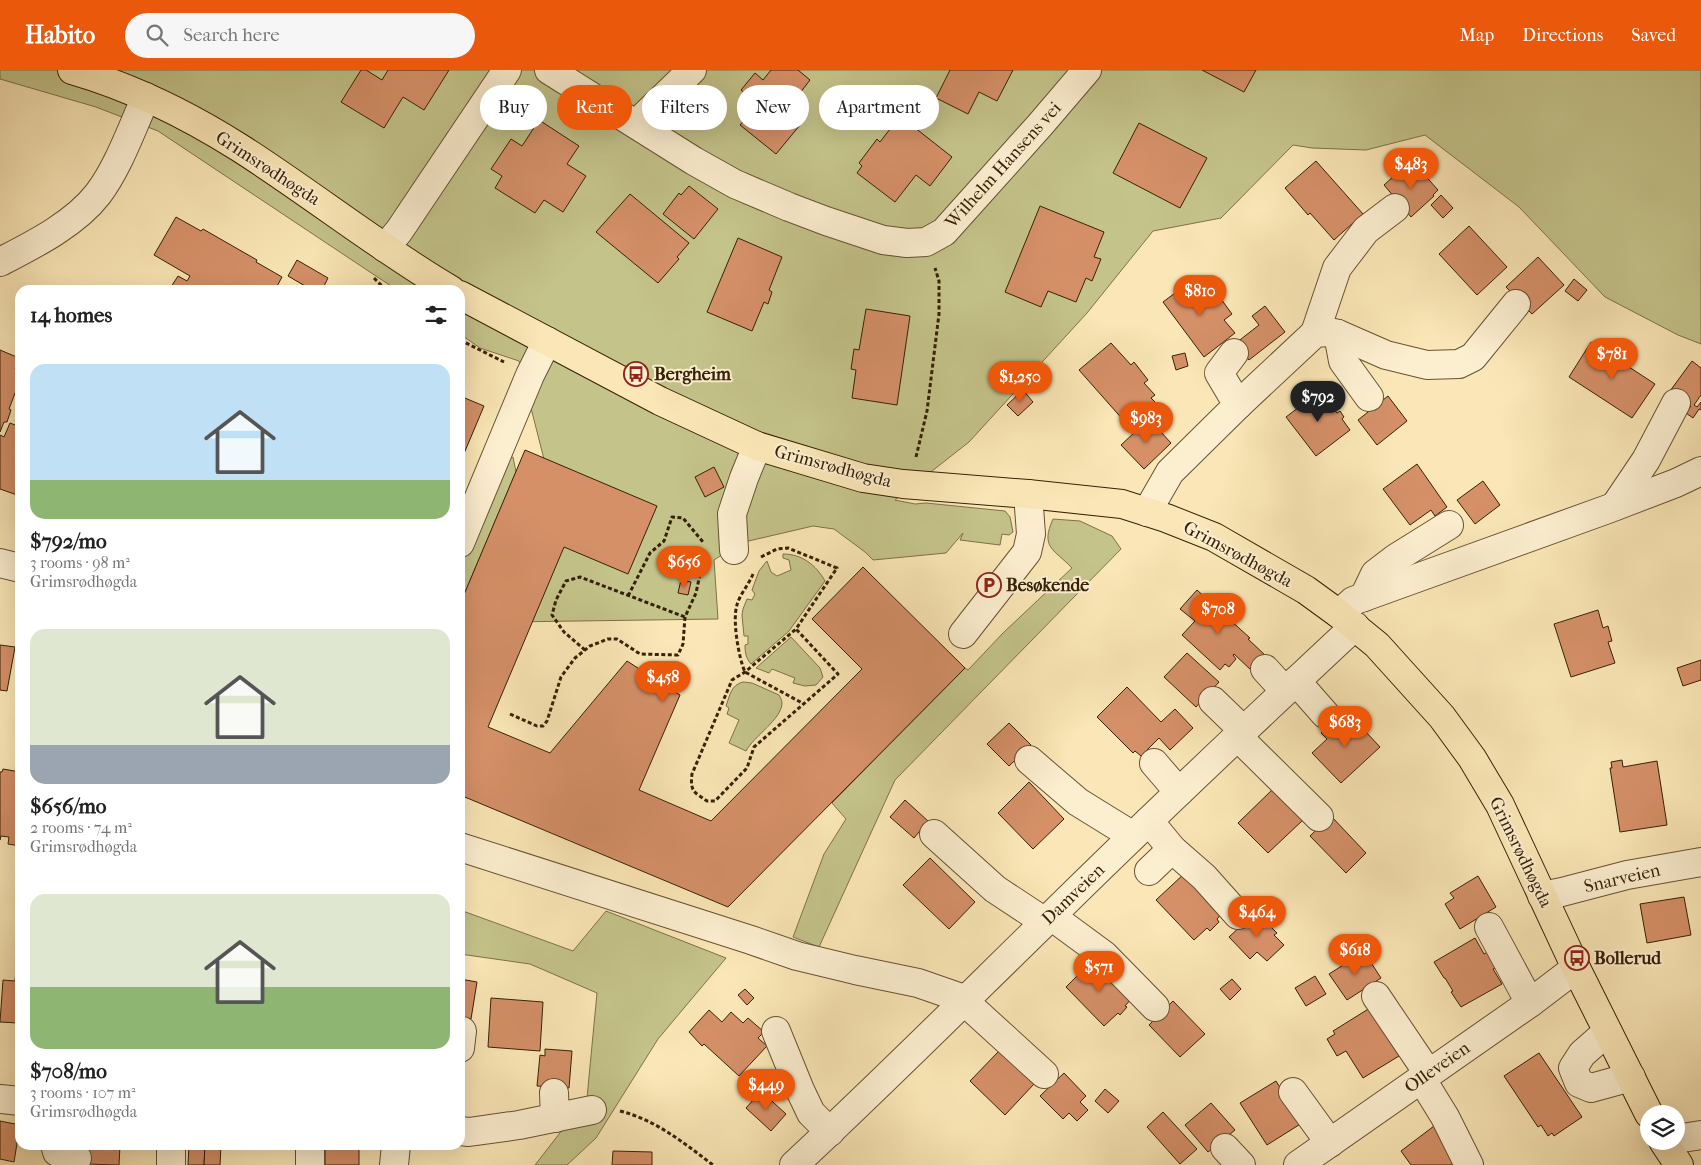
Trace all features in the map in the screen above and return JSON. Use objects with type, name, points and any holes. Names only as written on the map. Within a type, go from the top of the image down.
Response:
[{"type":"main road","name":"Grimsrødhøgda","points":[[72,70],[146,98],[193,120],[239,148],[385,248],[444,285]]},
{"type":"main road","name":"Grimsrødhøgda","points":[[465,298],[660,401],[757,446],[863,478],[945,489],[1028,494],[1122,504],[1166,518],[1214,537],[1306,590],[1347,620],[1377,646],[1442,717],[1472,758],[1500,805],[1576,968],[1645,1105]]},
{"type":"main road","points":[[1669,1150],[1679,1165]]},
{"type":"street","points":[[385,248],[399,231],[507,70]]},
{"type":"street","points":[[549,70],[694,161],[735,184],[826,222],[883,240],[907,243],[926,242]]},
{"type":"street","points":[[636,124],[692,70]]},
{"type":"street","name":"Wilhelm Hansens vei","points":[[926,242],[944,232],[957,219],[1087,70]]},
{"type":"street","points":[[0,262],[51,234],[72,219],[98,195],[111,173],[146,98]]},
{"type":"street","points":[[1369,397],[1343,361],[1327,333],[1337,268],[1366,230],[1395,208]]},
{"type":"street","points":[[1327,333],[1386,355],[1427,365],[1459,364],[1473,357],[1516,304]]},
{"type":"street","points":[[1147,512],[1170,472],[1238,405],[1327,333]]},
{"type":"street","points":[[465,531],[530,375],[547,341]]},
{"type":"street","points":[[1234,353],[1219,373],[1238,405]]},
{"type":"street","points":[[1615,506],[1646,460],[1676,403]]},
{"type":"street","points":[[734,550],[732,514],[757,446]]},
{"type":"street","name":"Damveien","points":[[807,1161],[830,1132],[1179,792],[1291,686],[1347,620],[1352,601],[1615,506],[1676,483],[1701,471]]},
{"type":"street","points":[[963,634],[1027,552],[1031,534],[1028,494]]},
{"type":"street","points":[[1364,597],[1375,574],[1396,558],[1449,525]]},
{"type":"street","points":[[0,564],[15,567]]},
{"type":"street","points":[[1265,668],[1291,686],[1325,714]]},
{"type":"street","points":[[1213,700],[1240,733],[1319,817]]},
{"type":"street","points":[[1029,760],[1078,802],[1141,829],[1172,849],[1204,877],[1238,915]]},
{"type":"street","points":[[1154,763],[1179,792]]},
{"type":"street","points":[[934,834],[995,889],[1048,919],[1104,955],[1155,1007]]},
{"type":"street","points":[[465,849],[797,956],[918,983],[966,1001],[1044,1074]]},
{"type":"street","points":[[1149,871],[1172,849]]},
{"type":"street","name":"Snarveien","points":[[1542,896],[1627,875],[1701,862]]},
{"type":"street","points":[[1489,927],[1530,1003]]},
{"type":"street","name":"Olleveien","points":[[1306,1163],[1330,1142],[1530,1003],[1576,968]]},
{"type":"street","points":[[1376,996],[1424,1076],[1469,1165]]},
{"type":"street","points":[[776,1031],[811,1113],[830,1132]]},
{"type":"street","points":[[1607,1032],[1582,1054],[1573,1068],[1579,1083],[1591,1088],[1631,1077]]},
{"type":"street","points":[[1293,1092],[1330,1142]]},
{"type":"street","points":[[0,1099],[15,1100]]},
{"type":"street","points":[[465,1132],[520,1126],[554,1106],[592,1110]]},
{"type":"street","points":[[1685,1138],[1701,1135]]},
{"type":"street","points":[[170,1165],[171,1150]]},
{"type":"street","points":[[310,1150],[310,1165]]},
{"type":"street","points":[[394,1165],[396,1150]]},
{"type":"path","points":[[914,465],[927,410],[939,314],[940,281],[926,242]]},
{"type":"path","points":[[370,274],[381,285]]},
{"type":"path","points":[[465,342],[530,375]]},
{"type":"path","points":[[628,596],[650,552],[664,541],[672,517],[683,518],[706,544]]},
{"type":"path","points":[[760,558],[777,549],[788,548],[837,568],[796,629],[745,672],[732,680],[692,774],[690,786],[693,792],[707,801],[715,800],[747,768],[754,747],[838,674],[796,629]]},
{"type":"path","points":[[510,714],[536,726],[543,726],[547,721],[561,677],[575,658],[590,646],[608,638],[617,639],[640,654],[678,655],[683,644],[685,617],[696,593],[704,554]]},
{"type":"path","points":[[756,567],[749,584],[736,606],[736,634],[740,662],[745,672],[804,704]]},
{"type":"path","points":[[584,650],[564,632],[552,615],[556,600],[566,581],[580,577],[685,617]]},
{"type":"path","points":[[592,1110],[621,1111],[649,1121],[668,1131],[713,1165]]},
{"type":"shaded area","points":[[0,70],[1701,70],[1701,344],[1678,335],[1605,297],[1519,207],[1425,135],[1366,150],[1312,148],[1293,145],[1221,218],[1153,231],[1087,313],[969,442],[895,500],[915,504],[926,503],[1005,511],[1010,517],[1013,532],[1009,535],[1002,534],[1000,545],[960,540],[963,533],[946,553],[873,560],[834,529],[813,526],[740,543],[714,560],[718,619],[508,622],[546,467],[519,361],[480,348],[465,338],[465,285],[389,285],[158,131],[96,107],[0,79]]},
{"type":"shaded area","points":[[513,457],[516,472],[465,592],[465,548],[502,461]]},
{"type":"shaded area","points":[[1053,519],[1080,521],[1112,536],[1121,549],[895,780],[819,947],[793,937],[824,854],[846,819],[832,803],[965,668],[968,670],[1003,633],[1072,568],[1055,552],[1049,542],[1049,529]]},
{"type":"shaded area","points":[[783,554],[802,558],[813,565],[825,581],[789,631],[751,664],[746,653],[745,645],[748,644],[748,636],[744,636],[743,609],[747,599],[752,600],[755,594],[752,590],[759,571],[767,561],[771,572],[777,576],[791,570],[789,560],[783,558]]},
{"type":"shaded area","points":[[791,637],[820,668],[823,677],[816,685],[805,686],[793,683],[795,678],[772,669],[769,673],[756,668]]},
{"type":"shaded area","points":[[743,682],[752,683],[779,695],[782,703],[778,715],[746,751],[729,743],[739,720],[727,714],[729,708],[726,706],[733,688]]},
{"type":"shaded area","points":[[606,911],[726,958],[658,1039],[596,1138],[567,1165],[535,1165],[587,1098],[597,993],[530,964],[465,955],[465,912],[573,951]]},
{"type":"building","points":[[361,70],[366,70],[382,80],[388,70],[449,70],[424,110],[403,97],[384,128],[341,102]]},
{"type":"building","points":[[771,70],[798,70],[810,80],[806,85],[745,85],[755,73],[763,80]]},
{"type":"building","points":[[950,70],[1013,70],[997,101],[979,92],[968,114],[939,100],[939,92]]},
{"type":"building","points":[[1202,70],[1256,70],[1244,92]]},
{"type":"building","points":[[1139,123],[1207,158],[1180,208],[1113,173]]},
{"type":"building","points":[[547,125],[579,146],[567,164],[586,176],[563,212],[544,200],[535,213],[495,188],[502,176],[491,169],[511,139],[522,146],[532,130],[547,130]]},
{"type":"building","points":[[746,130],[796,130],[776,154]]},
{"type":"building","points":[[889,130],[918,130],[952,157],[930,186],[916,175],[895,202],[857,173],[862,166],[859,163],[877,139],[880,142]]},
{"type":"building","points":[[1316,161],[1363,214],[1334,240],[1310,213],[1308,215],[1285,188]]},
{"type":"building","points":[[1405,166],[1416,177],[1422,172],[1438,190],[1411,217],[1384,185]]},
{"type":"building","points":[[689,186],[718,209],[694,239],[663,214],[679,193],[681,195]]},
{"type":"building","points":[[630,194],[689,243],[677,257],[679,259],[658,283],[596,232]]},
{"type":"building","points":[[1441,195],[1453,208],[1443,218],[1431,205]]},
{"type":"building","points":[[1040,206],[1104,232],[1094,257],[1101,259],[1092,281],[1086,278],[1076,302],[1048,291],[1041,307],[1005,292]]},
{"type":"building","points":[[176,217],[201,231],[203,229],[257,260],[256,262],[282,277],[278,285],[172,285],[178,276],[187,281],[190,276],[154,255]]},
{"type":"building","points":[[1469,226],[1507,267],[1477,295],[1439,254]]},
{"type":"building","points":[[738,238],[782,257],[769,290],[772,292],[768,304],[764,302],[752,331],[707,312]]},
{"type":"building","points":[[1538,257],[1564,285],[1532,314],[1506,287]]},
{"type":"building","points":[[297,260],[328,278],[324,285],[303,285],[288,276]]},
{"type":"building","points":[[1194,279],[1213,305],[1221,299],[1232,314],[1224,320],[1235,333],[1204,357],[1163,302]]},
{"type":"building","points":[[1574,279],[1587,290],[1578,301],[1565,291]]},
{"type":"building","points":[[1265,306],[1285,332],[1249,360],[1236,343],[1259,325],[1252,316]]},
{"type":"building","points":[[866,309],[910,316],[897,405],[852,398],[856,370],[851,369],[854,349],[859,350]]},
{"type":"building","points":[[1591,342],[1655,384],[1632,418],[1569,377]]},
{"type":"building","points":[[1111,343],[1131,365],[1134,362],[1148,380],[1144,383],[1155,395],[1151,398],[1156,403],[1144,413],[1140,408],[1125,422],[1079,370]]},
{"type":"building","points":[[0,350],[15,356],[15,393],[9,409],[11,410],[7,422],[4,422],[0,432]]},
{"type":"building","points":[[1185,353],[1188,366],[1176,370],[1172,356]]},
{"type":"building","points":[[1692,361],[1701,368],[1701,395],[1694,405],[1697,407],[1701,402],[1701,410],[1699,409],[1693,418],[1686,413],[1691,406],[1670,391]]},
{"type":"building","points":[[1023,390],[1033,402],[1018,416],[1007,405]]},
{"type":"building","points":[[1320,391],[1337,413],[1340,411],[1344,417],[1342,419],[1350,430],[1316,456],[1286,417]]},
{"type":"building","points":[[1388,396],[1407,421],[1377,445],[1358,420]]},
{"type":"building","points":[[465,398],[484,406],[465,451]]},
{"type":"building","points":[[1149,419],[1171,443],[1144,469],[1121,445]]},
{"type":"building","points":[[10,423],[15,425],[15,494],[0,489],[0,435],[4,437]]},
{"type":"building","points":[[525,450],[657,506],[628,574],[564,547],[488,727],[550,753],[627,661],[680,695],[639,790],[711,821],[862,669],[812,619],[863,567],[965,668],[728,907],[465,797],[465,592]]},
{"type":"building","points":[[1417,464],[1447,507],[1435,516],[1431,510],[1410,525],[1383,489]]},
{"type":"building","points":[[714,467],[724,487],[705,497],[695,477]]},
{"type":"building","points":[[1483,481],[1500,505],[1475,524],[1457,500]]},
{"type":"building","points":[[681,580],[691,582],[688,595],[678,593]]},
{"type":"building","points":[[1197,590],[1250,638],[1248,639],[1266,656],[1252,671],[1234,654],[1236,659],[1229,667],[1225,664],[1220,670],[1182,635],[1195,621],[1180,609]]},
{"type":"building","points":[[1598,610],[1603,628],[1608,626],[1612,641],[1608,642],[1615,663],[1571,677],[1554,624]]},
{"type":"building","points":[[0,645],[15,647],[7,691],[0,690]]},
{"type":"building","points":[[1187,653],[1219,682],[1196,707],[1164,677]]},
{"type":"building","points":[[1701,660],[1701,680],[1683,686],[1677,668]]},
{"type":"building","points":[[1127,687],[1161,722],[1175,709],[1193,728],[1170,750],[1159,738],[1141,756],[1135,751],[1133,753],[1097,717]]},
{"type":"building","points":[[1351,716],[1380,747],[1341,783],[1312,753],[1327,739],[1321,733],[1335,720],[1341,725]]},
{"type":"building","points":[[1009,723],[1031,745],[1009,766],[987,744]]},
{"type":"building","points":[[1622,760],[1623,767],[1657,761],[1667,825],[1620,832],[1610,768],[1612,768],[1611,762]]},
{"type":"building","points":[[3,769],[15,771],[15,845],[8,844],[9,837],[1,836],[0,840],[0,772]]},
{"type":"building","points":[[1029,782],[1064,819],[1033,849],[998,813]]},
{"type":"building","points":[[1273,789],[1303,820],[1268,853],[1238,823]]},
{"type":"building","points":[[905,800],[928,821],[914,838],[890,817]]},
{"type":"building","points":[[1331,816],[1366,853],[1346,873],[1310,836]]},
{"type":"building","points":[[930,858],[975,902],[949,929],[903,885]]},
{"type":"building","points":[[1185,873],[1223,912],[1217,919],[1219,922],[1210,931],[1207,928],[1194,940],[1156,900]]},
{"type":"building","points":[[1478,876],[1496,907],[1460,929],[1445,904],[1454,898],[1450,893]]},
{"type":"building","points":[[1684,897],[1691,935],[1647,943],[1640,904]]},
{"type":"building","points":[[1256,912],[1277,933],[1274,935],[1284,945],[1267,961],[1257,952],[1250,959],[1229,937]]},
{"type":"building","points":[[1475,938],[1484,954],[1489,951],[1498,967],[1493,969],[1502,984],[1461,1007],[1434,962]]},
{"type":"building","points":[[1364,952],[1381,978],[1347,1000],[1329,974]]},
{"type":"building","points":[[1094,959],[1132,998],[1120,1015],[1118,1013],[1104,1026],[1066,987]]},
{"type":"building","points":[[1315,976],[1326,994],[1306,1006],[1295,988]]},
{"type":"building","points":[[1232,979],[1241,989],[1230,1000],[1220,989]]},
{"type":"building","points":[[3,980],[15,981],[15,1023],[0,1022]]},
{"type":"building","points":[[465,980],[477,982],[471,1019],[465,1018]]},
{"type":"building","points":[[745,989],[754,998],[747,1005],[738,995]]},
{"type":"building","points":[[491,998],[543,1002],[540,1051],[488,1047]]},
{"type":"building","points":[[1173,1001],[1205,1034],[1180,1057],[1149,1025]]},
{"type":"building","points":[[1370,1008],[1399,1056],[1363,1078],[1346,1051],[1337,1056],[1327,1039],[1335,1034],[1333,1031]]},
{"type":"building","points":[[709,1010],[722,1022],[731,1012],[743,1023],[748,1018],[764,1032],[758,1038],[767,1046],[739,1076],[704,1044],[702,1046],[689,1032]]},
{"type":"building","points":[[545,1049],[572,1051],[569,1088],[537,1086],[540,1055],[545,1056]]},
{"type":"building","points":[[999,1051],[1034,1084],[1005,1115],[970,1081]]},
{"type":"building","points":[[1539,1053],[1582,1117],[1554,1136],[1552,1133],[1548,1136],[1541,1125],[1538,1127],[1504,1076]]},
{"type":"building","points":[[1064,1073],[1086,1096],[1080,1102],[1088,1110],[1077,1121],[1069,1113],[1063,1119],[1040,1096]]},
{"type":"building","points":[[1276,1081],[1302,1123],[1267,1145],[1240,1103]]},
{"type":"building","points":[[1105,1089],[1119,1101],[1108,1113],[1095,1101]]},
{"type":"building","points":[[761,1091],[786,1114],[771,1131],[746,1108]]},
{"type":"building","points":[[1211,1103],[1235,1130],[1208,1152],[1185,1125]]},
{"type":"building","points":[[1163,1112],[1197,1149],[1180,1164],[1147,1127]]},
{"type":"building","points":[[0,1121],[15,1124],[16,1150],[14,1162],[0,1159]]},
{"type":"building","points":[[1434,1126],[1463,1165],[1411,1165],[1401,1151]]},
{"type":"building","points":[[87,1150],[120,1150],[119,1165],[86,1164]]},
{"type":"building","points":[[189,1150],[205,1150],[204,1165],[188,1165]]},
{"type":"building","points":[[205,1150],[221,1150],[220,1165],[204,1165]]},
{"type":"building","points":[[325,1150],[359,1150],[359,1165],[325,1165]]},
{"type":"building","points":[[613,1151],[652,1152],[652,1165],[612,1165]]},
{"type":"place","name":"Bergheim","points":[[636,374]]},
{"type":"place","name":"Besøkende","points":[[989,585]]},
{"type":"place","name":"Bollerud","points":[[1577,958]]}]
